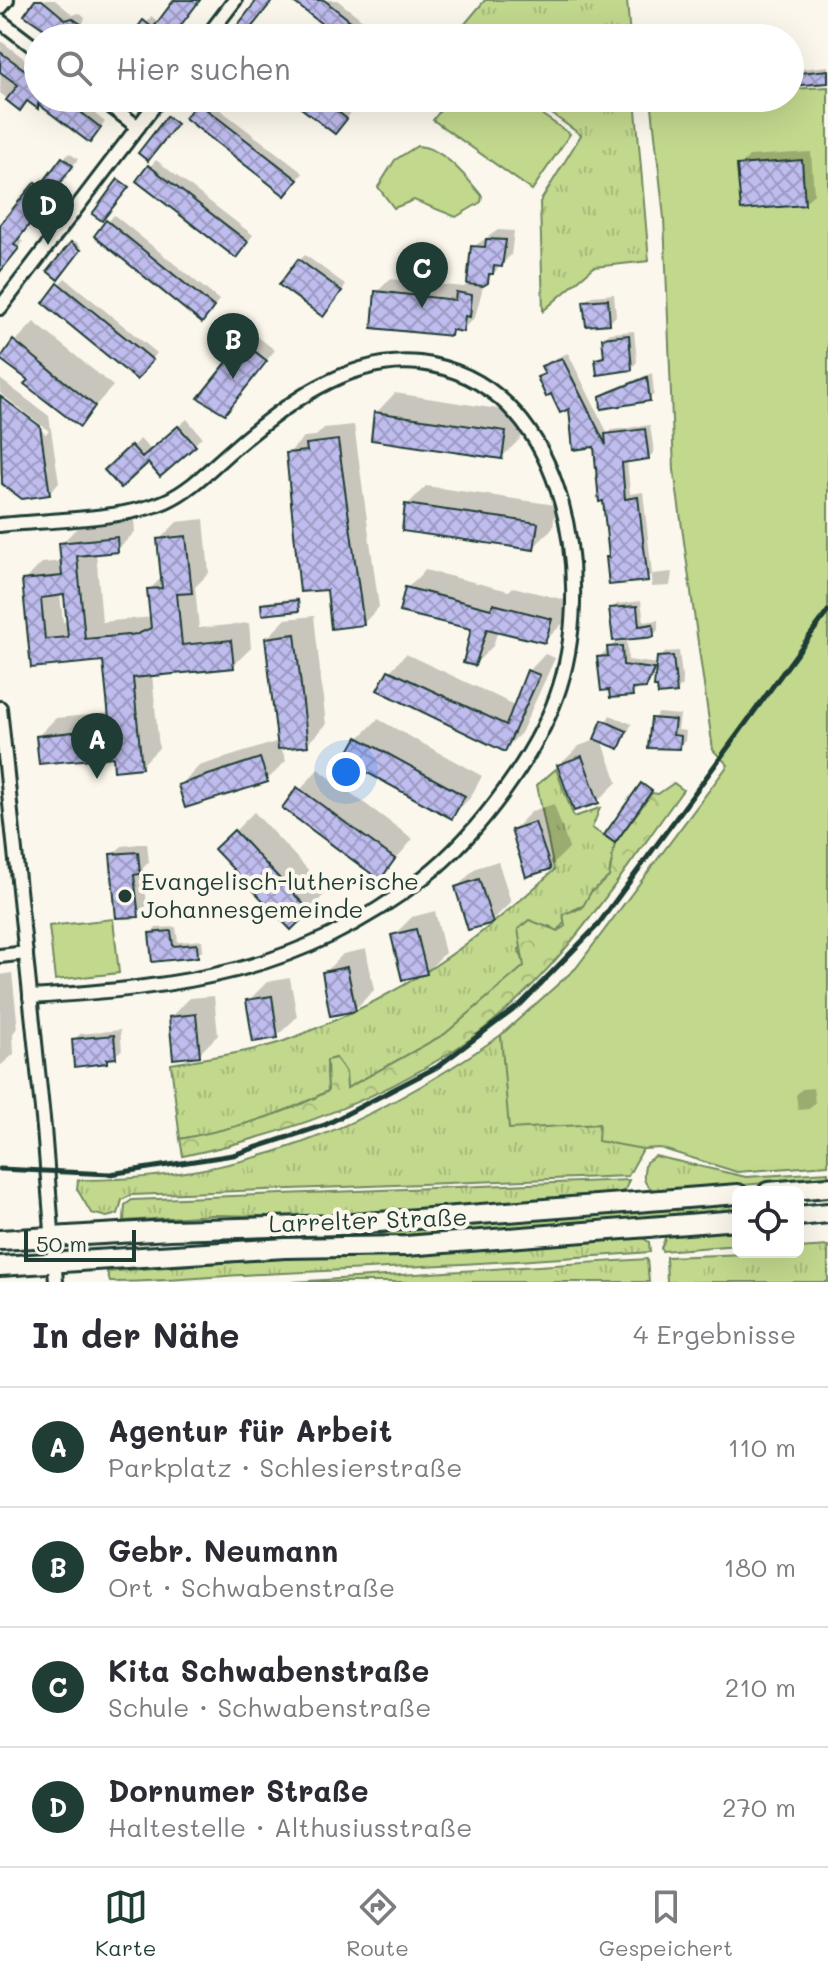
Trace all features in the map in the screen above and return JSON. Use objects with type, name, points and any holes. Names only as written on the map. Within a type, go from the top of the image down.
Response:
[{"type":"street","points":[[0,8],[7,0]]},
{"type":"street","points":[[217,24],[235,0]]},
{"type":"street","points":[[0,21],[24,39]]},
{"type":"street","points":[[118,112],[138,127]]},
{"type":"street","points":[[0,308],[149,112]]},
{"type":"street","points":[[0,525],[133,511],[160,504],[186,489],[262,425],[310,392],[363,368],[408,362],[443,368],[473,379],[499,396],[519,417],[556,488],[566,526],[573,576],[568,651],[547,718],[488,811],[428,874],[353,925],[253,966],[166,987],[30,997]]},
{"type":"street","points":[[0,708],[54,1258]]},
{"type":"street","points":[[0,956],[26,953]]},
{"type":"street","points":[[804,1189],[828,1187]]},
{"type":"street","name":"Larrelter Straße","points":[[0,1266],[340,1225],[732,1194]]},
{"type":"street","points":[[804,1215],[828,1213]]},
{"type":"street","name":"Larrelter Straße","points":[[0,1240],[54,1258],[406,1246],[732,1220]]},
{"type":"green space","points":[[485,0],[627,0],[629,24],[465,24]]},
{"type":"green space","points":[[828,87],[828,1165],[737,1172],[660,1148],[643,1149],[598,1141],[599,1124],[509,1129],[501,1035],[576,968],[728,765],[713,750],[674,470],[664,218],[653,112],[804,112],[804,88]]},
{"type":"green space","points":[[439,112],[538,112],[570,134],[532,190],[433,120]]},
{"type":"green space","points":[[549,112],[636,112],[649,261],[594,267],[543,311],[540,202],[581,135]]},
{"type":"green space","points":[[417,146],[436,152],[454,165],[482,196],[481,202],[456,217],[414,200],[394,208],[378,187],[395,160]]},
{"type":"green space","points":[[556,769],[574,817],[600,808],[592,828],[615,843],[609,877],[592,892],[587,904],[573,910],[558,931],[549,926],[519,949],[525,966],[445,1034],[346,1089],[345,1072],[336,1058],[327,1061],[328,1091],[256,1121],[180,1139],[171,1064],[271,1045],[361,1008],[396,990],[460,948],[554,870],[537,785]]},
{"type":"green space","points":[[674,783],[683,790],[586,924],[531,986],[469,1040],[402,1080],[332,1113],[258,1137],[183,1156],[180,1139],[256,1121],[328,1091],[327,1060],[336,1058],[346,1072],[347,1088],[445,1034],[524,966],[518,929],[529,920],[558,931],[565,926],[563,914],[582,908],[591,892],[609,877],[615,843],[652,793],[658,794]]},
{"type":"green space","points":[[113,919],[119,973],[55,980],[49,926]]},
{"type":"green space","points":[[501,1035],[510,1128],[599,1124],[599,1141],[650,1147],[643,1149],[628,1176],[131,1195],[122,1200],[118,1214],[107,1217],[91,1213],[77,1189],[78,1180],[139,1178],[196,1171],[302,1143],[402,1097]]},
{"type":"green space","points":[[655,1156],[746,1177],[828,1172],[828,1178],[657,1192],[648,1186],[644,1176],[646,1162]]},
{"type":"green space","points":[[629,1180],[625,1190],[615,1195],[308,1217],[213,1215],[124,1221],[125,1205],[132,1200]]},
{"type":"green space","points":[[732,1203],[732,1212],[374,1237],[390,1231]]},
{"type":"green space","points":[[732,1228],[732,1245],[662,1251],[666,1236]]},
{"type":"green space","points":[[640,1236],[649,1242],[650,1252],[129,1282],[110,1282],[107,1272],[240,1262]]},
{"type":"green space","points":[[828,1246],[828,1282],[667,1282],[666,1257],[732,1254],[732,1258],[804,1258],[804,1248]]},
{"type":"green space","points":[[647,1259],[649,1282],[293,1282]]},
{"type":"building","points":[[35,0],[42,0],[66,20],[72,18],[81,24],[37,24],[24,15]]},
{"type":"building","points":[[174,0],[200,0],[182,24],[156,24]]},
{"type":"building","points":[[257,0],[273,0],[254,24],[239,24]]},
{"type":"building","points":[[291,0],[324,0],[354,24],[322,24]]},
{"type":"building","points":[[0,52],[24,69],[24,105],[20,111],[6,100],[18,85],[0,72]]},
{"type":"building","points":[[828,70],[828,83],[804,85],[804,73]]},
{"type":"building","points":[[49,112],[81,112],[101,128],[90,143]]},
{"type":"building","points":[[190,112],[210,112],[298,180],[285,196],[185,118]]},
{"type":"building","points":[[306,112],[338,112],[347,119],[335,134]]},
{"type":"building","points":[[167,116],[177,124],[148,161],[138,153]]},
{"type":"building","points":[[62,157],[73,166],[14,245],[19,248],[0,272],[0,224],[35,182],[40,186]]},
{"type":"building","points":[[802,160],[805,205],[741,210],[737,165]]},
{"type":"building","points":[[148,165],[248,242],[236,258],[136,181]]},
{"type":"building","points":[[118,179],[129,187],[102,221],[92,214]]},
{"type":"building","points":[[106,220],[214,307],[202,323],[94,236]]},
{"type":"building","points":[[486,239],[506,240],[502,267],[494,266],[493,274],[489,274],[488,283],[483,286],[467,284],[471,246],[485,247]]},
{"type":"building","points":[[71,242],[81,250],[58,280],[47,271]]},
{"type":"building","points":[[298,259],[342,291],[323,317],[279,285]]},
{"type":"building","points":[[58,283],[153,360],[137,380],[43,303]]},
{"type":"building","points":[[375,291],[455,300],[456,292],[472,295],[470,317],[465,316],[463,332],[452,330],[451,336],[372,328]]},
{"type":"building","points":[[608,299],[610,324],[586,326],[583,301]]},
{"type":"building","points":[[629,335],[632,370],[597,375],[595,359],[604,357],[602,338]]},
{"type":"building","points":[[13,340],[95,406],[80,427],[24,384],[28,380],[0,359]]},
{"type":"building","points":[[243,342],[267,361],[225,414],[198,398]]},
{"type":"building","points":[[562,358],[606,445],[605,434],[645,429],[649,459],[622,463],[625,499],[638,497],[648,581],[609,585],[603,501],[599,502],[594,447],[573,450],[569,409],[560,413],[551,394],[546,397],[537,377],[545,374],[541,366]]},
{"type":"building","points":[[647,377],[650,401],[601,409],[600,396]]},
{"type":"building","points":[[0,396],[40,426],[50,495],[22,499],[2,484]]},
{"type":"building","points":[[374,412],[506,431],[502,459],[371,440]]},
{"type":"building","points":[[178,426],[196,446],[160,477],[148,463],[121,488],[104,470],[131,445],[142,457]]},
{"type":"building","points":[[338,440],[364,625],[331,629],[327,590],[300,592],[286,453],[307,451],[306,444]]},
{"type":"building","points":[[405,504],[538,523],[534,550],[402,531]]},
{"type":"building","points":[[186,536],[192,593],[177,594],[182,645],[231,640],[234,668],[133,678],[142,768],[114,771],[113,757],[39,764],[36,736],[110,728],[103,661],[31,668],[22,580],[62,576],[59,543],[117,537],[118,552],[77,556],[85,639],[138,634],[151,628],[147,589],[162,588],[157,539]],"holes":[[[64,595],[68,637],[45,639],[41,598]]]},
{"type":"building","points":[[405,587],[491,609],[493,604],[552,619],[545,643],[487,629],[475,666],[463,663],[471,629],[399,612]]},
{"type":"building","points":[[298,600],[299,611],[262,615],[261,604]]},
{"type":"building","points":[[637,606],[639,626],[653,624],[654,637],[613,641],[609,608]]},
{"type":"building","points":[[295,634],[308,746],[278,749],[265,638]]},
{"type":"building","points":[[622,646],[623,665],[654,669],[646,688],[632,689],[633,696],[610,698],[609,690],[601,691],[597,657],[608,656],[607,647]]},
{"type":"building","points":[[673,656],[677,693],[658,695],[657,687],[654,687],[657,657]]},
{"type":"building","points":[[388,670],[506,725],[527,670],[540,675],[505,752],[377,690]]},
{"type":"building","points":[[651,718],[675,720],[673,735],[681,736],[680,749],[648,748]]},
{"type":"building","points":[[602,720],[627,731],[619,749],[594,739]]},
{"type":"building","points":[[357,737],[465,796],[452,819],[344,760]]},
{"type":"building","points":[[582,756],[599,803],[574,811],[557,765]]},
{"type":"building","points":[[260,758],[268,782],[185,808],[178,785]]},
{"type":"building","points":[[641,783],[652,791],[615,843],[604,835]]},
{"type":"building","points":[[297,787],[395,859],[380,880],[282,808]]},
{"type":"building","points":[[535,822],[551,869],[526,877],[511,830]]},
{"type":"building","points":[[234,830],[310,911],[291,930],[214,849]]},
{"type":"building","name":"Evangelisch-lutherische Johannesgemeinde","points":[[138,852],[140,874],[134,875],[139,917],[116,918],[110,854]]},
{"type":"building","points":[[479,879],[493,923],[468,930],[455,887]]},
{"type":"building","points":[[416,929],[427,974],[402,980],[391,935]]},
{"type":"building","points":[[171,931],[173,946],[197,944],[198,957],[152,962],[149,933]]},
{"type":"building","points":[[347,967],[356,1011],[330,1016],[322,972]]},
{"type":"building","points":[[272,996],[278,1038],[253,1042],[246,1000]]},
{"type":"building","points":[[196,1014],[200,1056],[173,1059],[169,1017]]},
{"type":"building","points":[[114,1035],[116,1058],[107,1059],[107,1063],[74,1067],[72,1039]]},
{"type":"railway","points":[[0,1169],[110,1174],[233,1155],[325,1125],[437,1067],[521,1004],[597,926],[828,611]]},
{"type":"place","name":"Dornumer Straße","points":[[48,245]]},
{"type":"place","name":"Kita Schwabenstraße","points":[[422,308]]},
{"type":"place","name":"Gebr. Neumann","points":[[233,379]]},
{"type":"place","name":"Agentur für Arbeit","points":[[97,779]]},
{"type":"place","name":"Evangelisch-lutherische Johannesgemeinde","points":[[125,896]]}]
